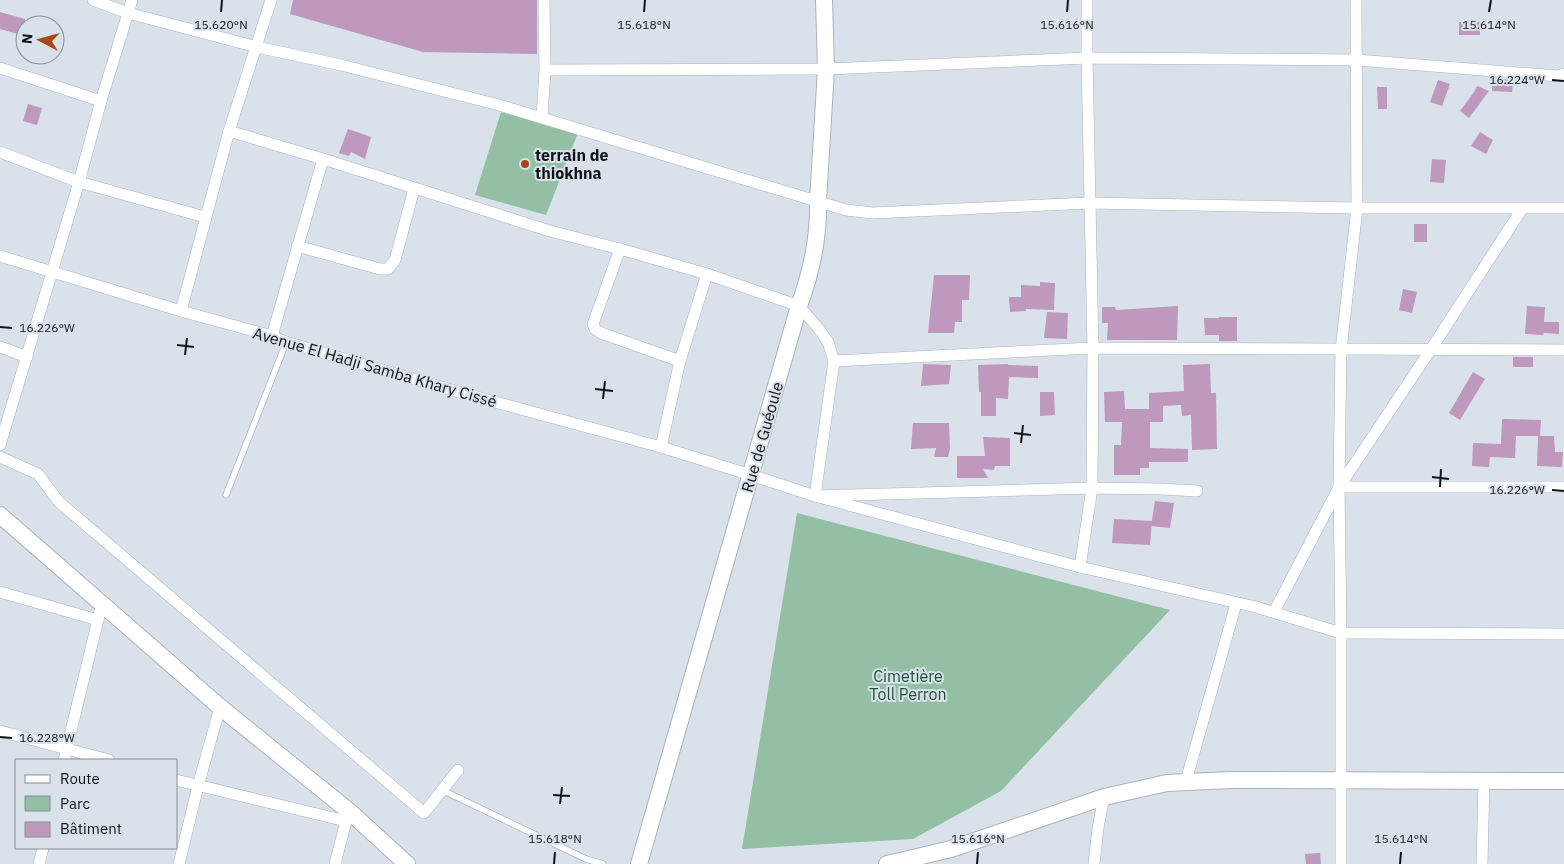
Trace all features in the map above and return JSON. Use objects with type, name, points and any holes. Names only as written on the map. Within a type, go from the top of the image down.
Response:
[{"type":"street","points":[[93,0],[128,13],[257,47],[341,65],[542,117],[846,210],[873,213],[1090,203],[1358,208],[1564,208]]},
{"type":"street","points":[[0,445],[4,417],[27,357],[132,0]]},
{"type":"street","points":[[181,311],[229,131],[271,0]]},
{"type":"street","points":[[542,117],[544,0]]},
{"type":"street","name":"Rue de Guéoule","points":[[639,864],[799,306],[809,278],[819,220],[818,202],[826,69],[824,0]]},
{"type":"street","points":[[1080,567],[1092,488],[1093,348],[1087,0]]},
{"type":"street","points":[[1341,864],[1339,486],[1341,350],[1358,208],[1356,0]]},
{"type":"street","points":[[544,70],[826,69],[1087,58],[1357,60],[1558,76],[1564,74]]},
{"type":"street","points":[[0,68],[101,101]]},
{"type":"street","points":[[229,131],[550,231],[707,274],[799,306],[828,342],[834,360],[815,496],[1092,488],[1198,491]]},
{"type":"street","points":[[0,152],[78,182],[205,218]]},
{"type":"street","points":[[272,336],[323,159]]},
{"type":"street","points":[[297,246],[380,269],[388,268],[395,260],[414,189]]},
{"type":"street","points":[[1274,612],[1339,486],[1522,209]]},
{"type":"street","points":[[620,249],[593,324],[595,329],[601,333],[680,361]]},
{"type":"street","name":"Avenue El Hadji Samba Khary Cissé","points":[[0,256],[462,393],[660,447],[815,496],[1080,567],[1274,612],[1341,633],[1564,634]]},
{"type":"street","points":[[660,447],[680,361],[707,274]]},
{"type":"street","points":[[0,348],[27,357]]},
{"type":"street","points":[[834,360],[1093,348],[1564,350]]},
{"type":"street","points":[[0,457],[38,474],[59,502],[424,813],[458,770]]},
{"type":"street","points":[[1339,486],[1564,487]]},
{"type":"street","points":[[0,515],[348,817],[407,864]]},
{"type":"street","points":[[0,592],[98,620]]},
{"type":"street","points":[[64,759],[102,603]]},
{"type":"street","points":[[1186,781],[1236,604]]},
{"type":"street","points":[[179,864],[220,707]]},
{"type":"street","points":[[0,731],[106,759]]},
{"type":"street","points":[[887,864],[951,849],[1104,797],[1167,783],[1231,780],[1564,781]]},
{"type":"street","points":[[1482,864],[1484,780]]},
{"type":"street","points":[[178,781],[348,817]]},
{"type":"street","points":[[1094,864],[1104,797]]},
{"type":"street","points":[[335,864],[348,817]]},
{"type":"street","points":[[39,864],[43,849]]},
{"type":"lane","points":[[226,495],[286,342]]},
{"type":"lane","points":[[442,790],[586,859],[603,864]]},
{"type":"green space","name":"terrain de thiokhna","points":[[501,112],[578,133],[546,215],[475,195]]},
{"type":"green space","name":"Cimetière Toll Perron","points":[[797,513],[1170,610],[1001,791],[913,839],[742,849]]},
{"type":"building","points":[[293,0],[537,0],[537,54],[423,52],[290,14]]},
{"type":"building","points":[[0,12],[15,16],[15,33],[0,29]]},
{"type":"building","points":[[1459,22],[1480,22],[1480,35],[1459,35]]},
{"type":"building","points":[[1492,78],[1513,80],[1512,92],[1492,91]]},
{"type":"building","points":[[1438,80],[1450,84],[1442,106],[1430,102]]},
{"type":"building","points":[[1477,86],[1489,91],[1469,118],[1460,111]]},
{"type":"building","points":[[1377,87],[1387,87],[1387,109],[1378,109]]},
{"type":"building","points":[[28,104],[42,108],[37,125],[23,121]]},
{"type":"building","points":[[348,129],[371,137],[365,159],[351,152],[349,156],[339,153]]},
{"type":"building","points":[[1480,132],[1493,140],[1486,154],[1471,146]]},
{"type":"building","points":[[1432,159],[1446,160],[1444,183],[1430,182]]},
{"type":"building","points":[[1414,224],[1427,224],[1427,242],[1414,242]]},
{"type":"building","points":[[934,275],[970,275],[969,300],[962,300],[962,322],[955,322],[954,333],[928,333]]},
{"type":"building","points":[[1040,282],[1055,283],[1054,310],[1026,309],[1026,311],[1010,312],[1009,297],[1021,297],[1021,285],[1040,286]]},
{"type":"building","points":[[1403,289],[1417,292],[1412,313],[1399,310]]},
{"type":"building","points":[[1178,306],[1177,340],[1107,340],[1108,323],[1102,323],[1102,307],[1115,307],[1116,310]]},
{"type":"building","points":[[1527,306],[1545,307],[1544,322],[1559,322],[1559,334],[1525,334]]},
{"type":"building","points":[[1047,312],[1068,313],[1067,339],[1044,338]]},
{"type":"building","points":[[1237,317],[1237,341],[1219,341],[1219,335],[1205,335],[1204,318]]},
{"type":"building","points":[[1513,357],[1533,357],[1533,367],[1513,367]]},
{"type":"building","points":[[923,364],[951,365],[949,384],[921,386]]},
{"type":"building","points":[[1210,364],[1211,393],[1216,393],[1217,449],[1192,450],[1191,415],[1182,416],[1181,405],[1163,406],[1163,422],[1150,422],[1150,448],[1188,449],[1188,462],[1149,462],[1149,468],[1140,468],[1140,475],[1114,475],[1114,445],[1121,445],[1122,422],[1105,422],[1104,392],[1124,391],[1125,409],[1149,409],[1149,393],[1184,391],[1183,365]]},
{"type":"building","points":[[978,365],[1038,366],[1038,378],[1009,377],[1008,399],[996,398],[996,416],[981,416]]},
{"type":"building","points":[[1473,372],[1485,379],[1460,420],[1449,413]]},
{"type":"building","points":[[1040,392],[1054,392],[1055,415],[1040,416]]},
{"type":"building","points":[[1502,419],[1541,420],[1540,436],[1554,436],[1555,452],[1563,452],[1562,467],[1537,466],[1538,436],[1516,436],[1515,458],[1490,457],[1489,467],[1472,466],[1473,443],[1501,444]]},
{"type":"building","points":[[913,423],[949,423],[950,449],[948,457],[934,457],[936,448],[911,449]]},
{"type":"building","points":[[983,437],[1010,438],[1010,466],[995,466],[994,470],[983,469],[988,478],[957,478],[957,456],[985,456]]},
{"type":"building","points":[[1155,501],[1174,503],[1170,528],[1151,526]]},
{"type":"building","points":[[1114,519],[1152,521],[1150,545],[1112,543]]},
{"type":"building","points":[[1320,853],[1321,864],[1306,864],[1305,854]]},
{"type":"place","name":"terrain de thiokhna","points":[[525,164]]}]
